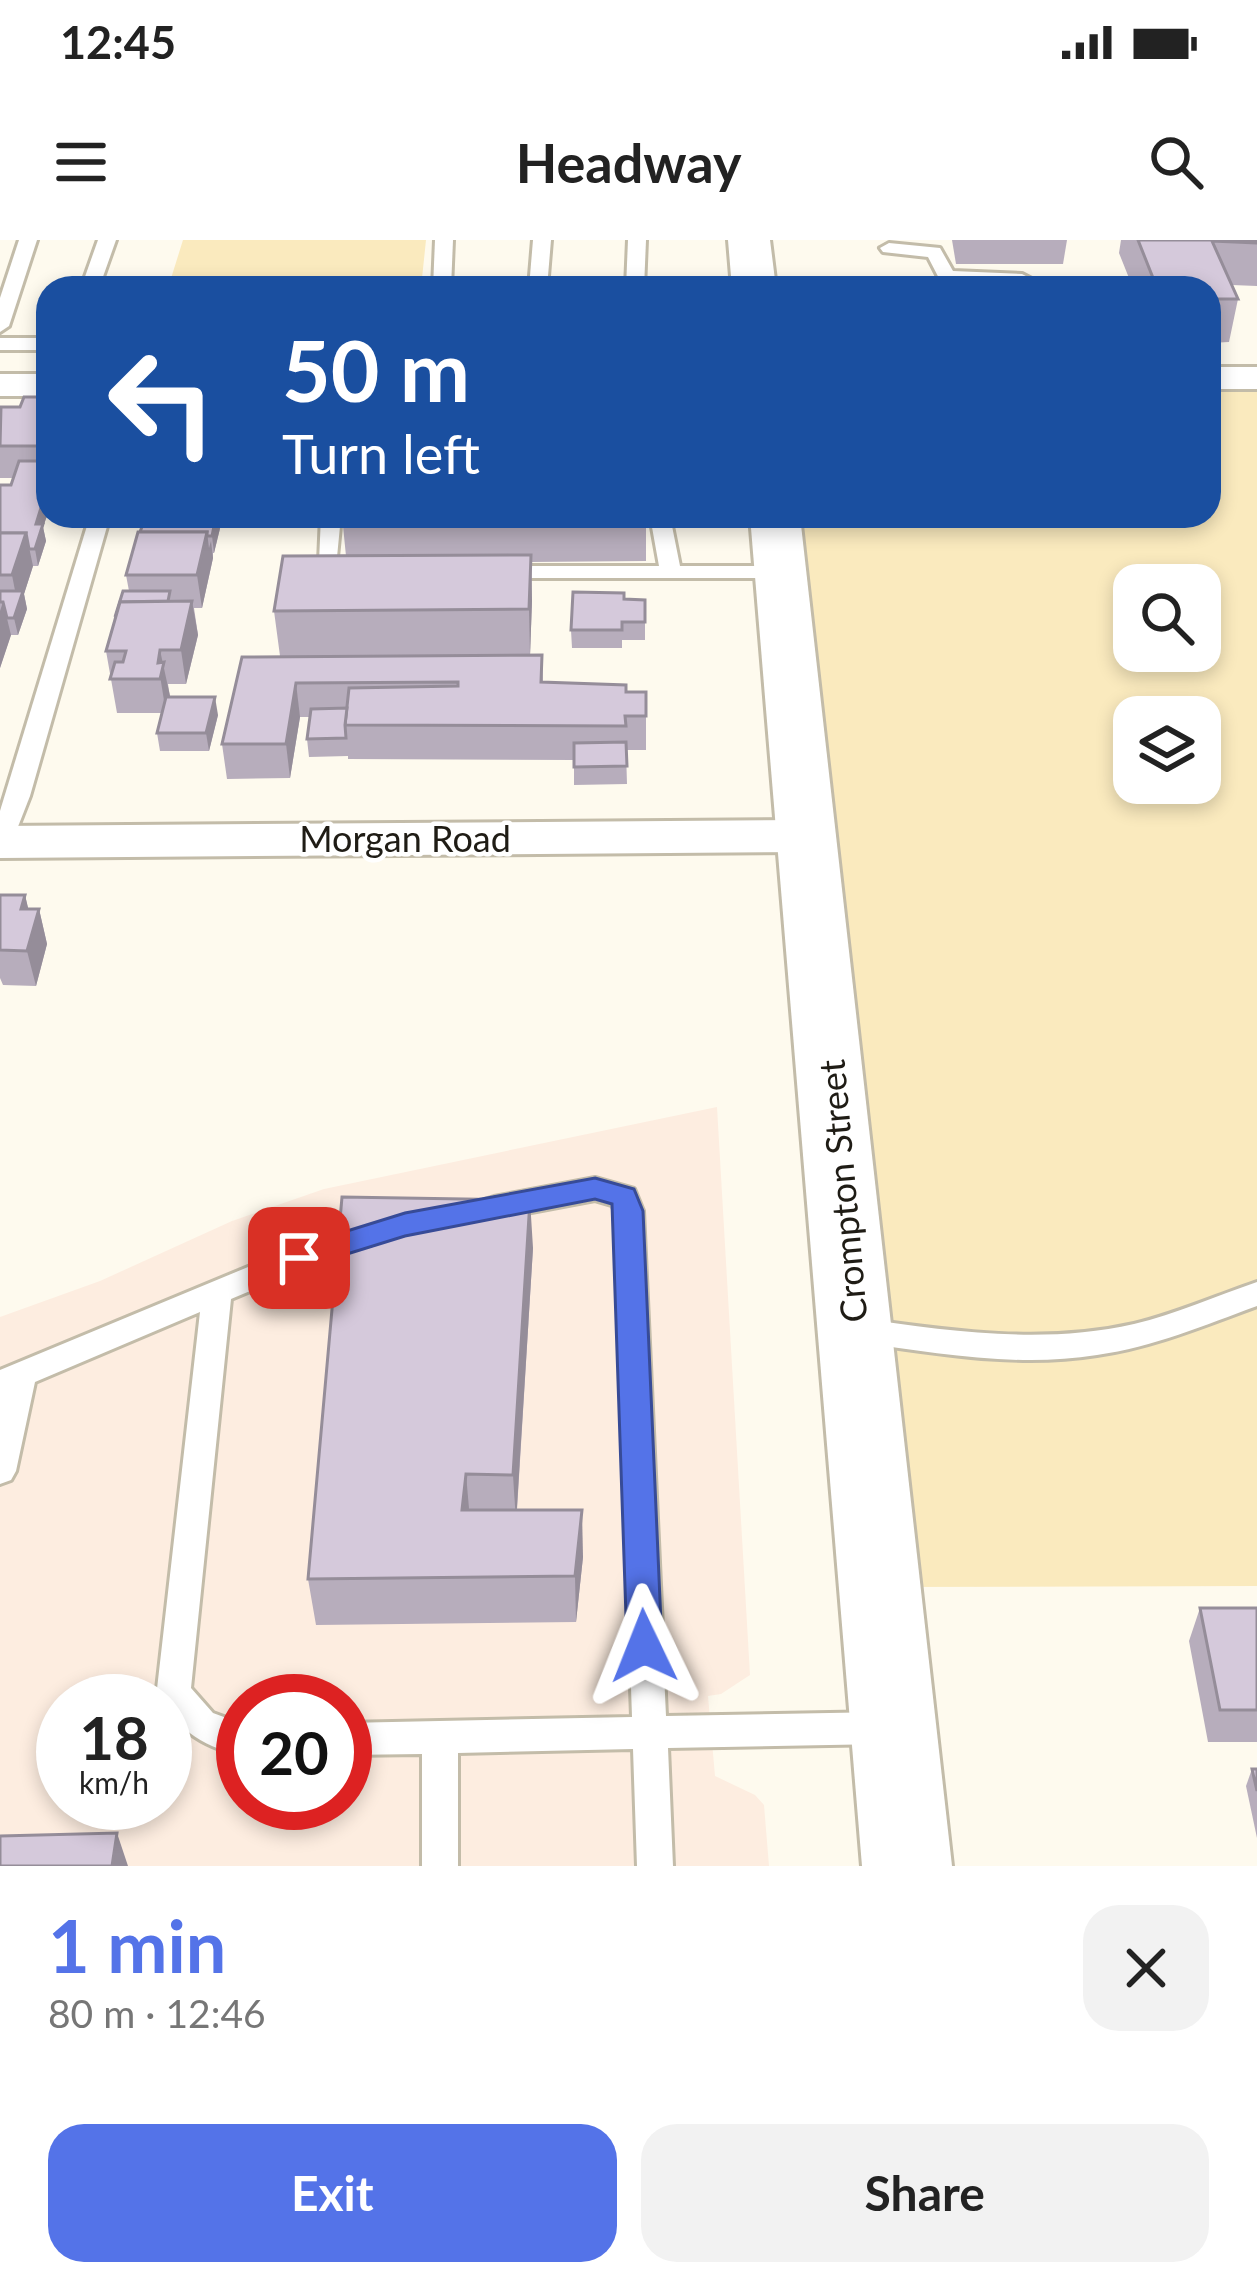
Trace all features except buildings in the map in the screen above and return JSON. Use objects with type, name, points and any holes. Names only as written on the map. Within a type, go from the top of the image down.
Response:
[{"type":"street","points":[[749,240],[753,276]]},
{"type":"street","points":[[1221,378],[1257,378]]},
{"type":"street","points":[[0,385],[36,385]]},
{"type":"street","name":"Crompton Street","points":[[777,544],[907,1866]]},
{"type":"street","name":"Morgan Road","points":[[0,842],[809,836]]},
{"type":"lane","points":[[94,276],[107,240]]},
{"type":"lane","points":[[442,276],[444,240]]},
{"type":"lane","points":[[539,276],[542,240]]},
{"type":"lane","points":[[636,276],[637,240]]},
{"type":"lane","points":[[889,248],[934,252],[947,276]]},
{"type":"lane","points":[[0,260],[24,250]]},
{"type":"lane","points":[[0,326],[24,250]]},
{"type":"lane","points":[[0,344],[36,344]]},
{"type":"lane","points":[[0,842],[18,796],[96,528]]},
{"type":"lane","points":[[328,528],[323,550],[329,564],[344,571],[386,572]]},
{"type":"lane","points":[[662,528],[671,572]]},
{"type":"lane","points":[[479,572],[671,572],[777,544]]},
{"type":"lane","points":[[469,1213],[595,1189],[624,1197],[629,1211],[655,1866]]},
{"type":"lane","points":[[0,1471],[10,1378],[299,1258],[405,1225]]},
{"type":"lane","points":[[216,1732],[185,1714],[174,1689],[217,1293]]},
{"type":"lane","points":[[856,1330],[992,1350],[1064,1348],[1134,1336],[1257,1294]]},
{"type":"lane","points":[[372,1739],[893,1727]]},
{"type":"lane","points":[[440,1738],[440,1866]]},
{"type":"shaded area","points":[[183,240],[426,240],[422,276],[172,276]]},
{"type":"shaded area","points":[[1221,380],[1257,380],[1257,1586],[885,1587],[778,528],[1221,528]]},
{"type":"shaded area","points":[[717,1107],[750,1675],[721,1694],[708,1696],[715,1776],[755,1795],[764,1805],[769,1866],[0,1866],[0,1317],[100,1281],[232,1221],[324,1189]]},
{"type":"route","points":[[299,1258],[405,1225],[595,1189],[624,1197],[629,1211],[644,1646]]}]
